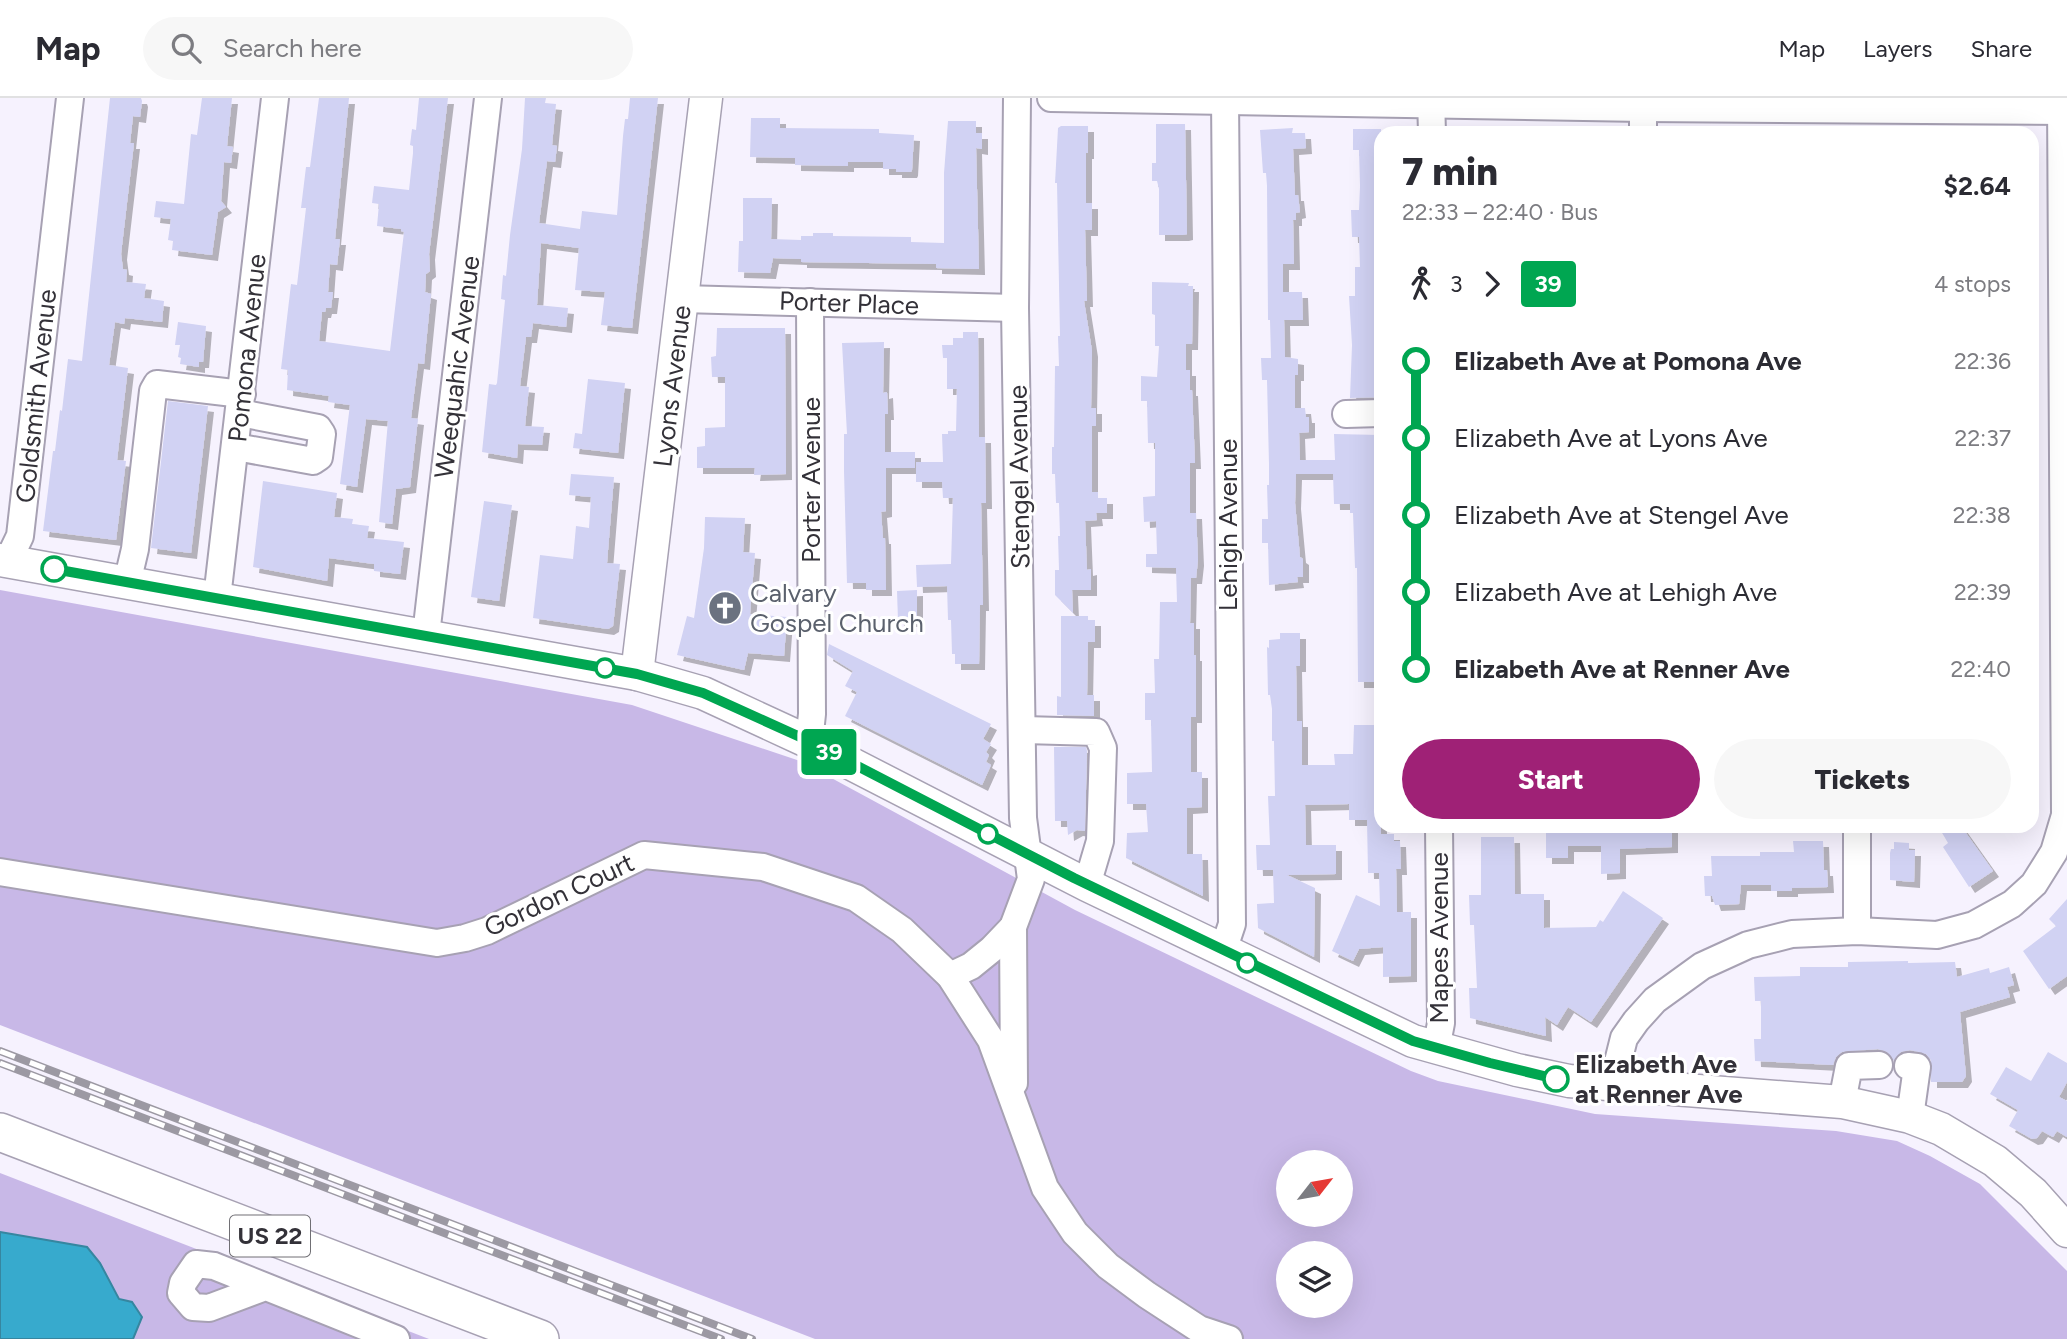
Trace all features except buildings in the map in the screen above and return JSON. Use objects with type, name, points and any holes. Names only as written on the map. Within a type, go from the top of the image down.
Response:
[{"type":"highway","name":"US 22","points":[[0,1132],[540,1339]]},
{"type":"highway","name":"US 22","points":[[0,1157],[477,1339]]},
{"type":"main road","name":"Lyons Avenue","points":[[637,674],[706,98]]},
{"type":"main road","points":[[4,561],[637,674],[703,693],[809,741],[1087,885],[1413,1041],[1569,1081],[1842,1102],[1910,1117],[1941,1129],[1995,1161],[2033,1193],[2067,1231]]},
{"type":"street","name":"Goldsmith Avenue","points":[[51,98],[52,175]]},
{"type":"street","name":"Goldsmith Avenue","points":[[4,561],[20,536],[32,349],[52,175],[70,98]]},
{"type":"street","name":"Pomona Avenue","points":[[217,598],[275,98]]},
{"type":"street","name":"Weequahic Avenue","points":[[426,635],[488,98]]},
{"type":"street","name":"Stengel Avenue","points":[[1013,928],[1031,879],[1023,818],[1024,730],[1016,308],[1017,98]]},
{"type":"street","points":[[1051,98],[1431,100],[1643,113],[1854,113],[2063,107],[2065,815],[2054,852],[2034,884],[2012,904],[1974,925],[1937,935],[1857,931],[1792,934],[1748,945],[1703,966],[1655,1000],[1636,1021],[1624,1038],[1612,1086]]},
{"type":"street","name":"Lehigh Avenue","points":[[1223,951],[1232,924],[1225,100]]},
{"type":"street","points":[[1431,100],[1432,126]]},
{"type":"street","name":"Porter Place","points":[[682,299],[1016,308]]},
{"type":"street","name":"Porter Avenue","points":[[809,741],[812,714],[810,302]]},
{"type":"street","points":[[127,583],[135,549],[153,391],[157,384],[241,403],[318,428],[322,434],[320,457],[313,461],[236,447]]},
{"type":"street","points":[[1346,414],[1374,413]]},
{"type":"street","points":[[1024,730],[1096,732],[1100,735],[1103,748],[1100,841],[1087,885]]},
{"type":"street","name":"Mapes Avenue","points":[[1436,1049],[1441,1023],[1439,833]]},
{"type":"street","points":[[1857,833],[1857,931]]},
{"type":"street","name":"Gordon Court","points":[[0,872],[438,943],[487,931],[644,855],[762,867],[856,898],[902,930],[950,976],[991,1040],[1045,1188],[1075,1233],[1108,1266],[1147,1295],[1199,1329],[1228,1339]]},
{"type":"street","points":[[950,976],[971,966],[1013,928]]},
{"type":"street","points":[[1013,928],[1014,1099]]},
{"type":"street","points":[[1842,1102],[1849,1066],[1879,1065]]},
{"type":"street","points":[[1908,1066],[1917,1067],[1910,1117]]},
{"type":"street","points":[[265,1287],[209,1308],[193,1307],[181,1293],[183,1283],[196,1264],[214,1266],[397,1339]]},
{"type":"shaded area","points":[[0,590],[632,705],[800,761],[1075,910],[1411,1071],[1438,1081],[1595,1114],[1836,1131],[1897,1141],[1980,1184],[2067,1271],[2067,1339],[815,1339],[0,1025]]},
{"type":"shaded area","points":[[0,1173],[429,1339],[0,1339]]},
{"type":"water","points":[[0,1232],[87,1247],[100,1263],[119,1299],[132,1302],[142,1317],[133,1339],[0,1339]]},
{"type":"railway","points":[[0,1051],[752,1339]]},
{"type":"railway","points":[[0,1063],[721,1339]]},
{"type":"bus line","name":"39","points":[[54,569],[637,674],[703,693],[809,741],[1074,878],[1413,1041],[1556,1079]]},
{"type":"place","name":"Calvary Gospel Church","points":[[725,608]]},
{"type":"place","name":"Elizabeth Ave at Renner Ave","points":[[1556,1079]]}]
